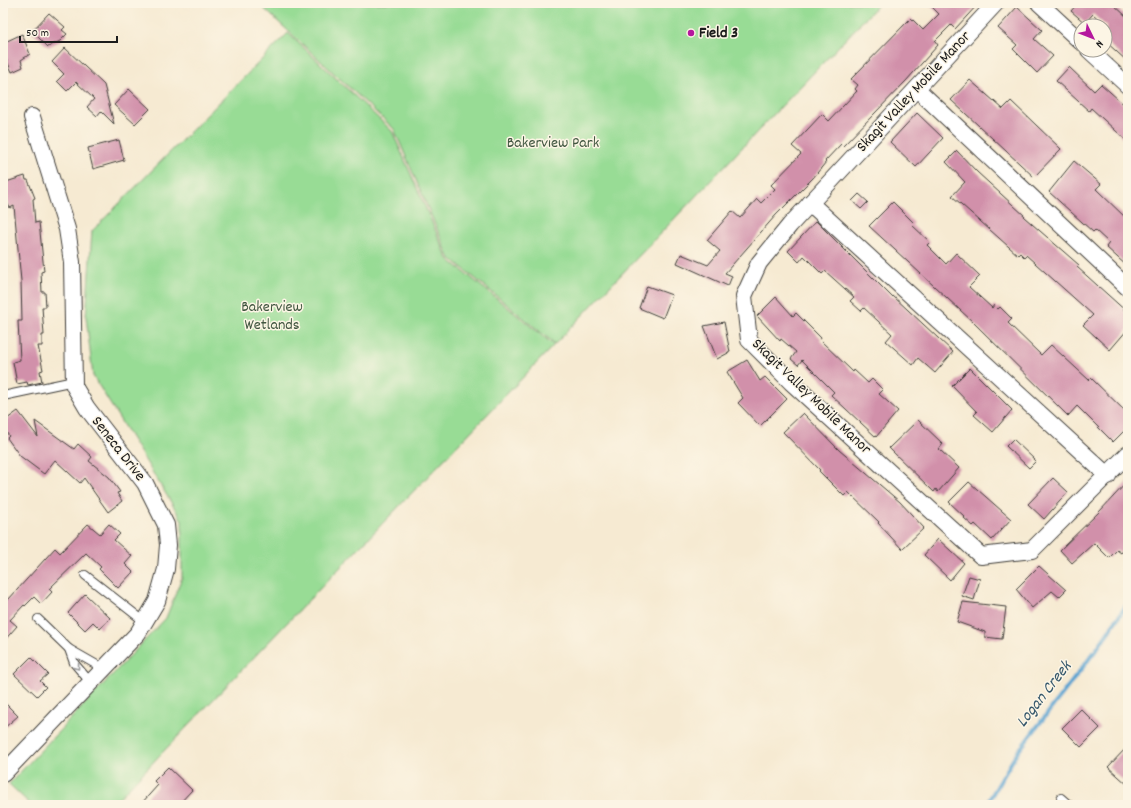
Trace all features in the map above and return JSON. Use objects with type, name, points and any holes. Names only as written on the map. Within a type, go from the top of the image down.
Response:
[{"type":"street","name":"Skagit Valley Mobile Manor","points":[[996,3],[918,89],[810,203],[759,263],[744,296],[748,340],[791,382],[981,556],[1032,550],[1108,476],[1128,454]]},
{"type":"street","points":[[1039,3],[1073,35]]},
{"type":"street","points":[[1098,58],[1128,86]]},
{"type":"street","points":[[918,89],[1128,288]]},
{"type":"street","name":"Seneca Drive","points":[[3,774],[138,633],[157,601],[166,569],[168,545],[166,525],[146,483],[87,408],[74,386],[72,262],[67,229],[32,117]]},
{"type":"street","points":[[810,203],[1108,476]]},
{"type":"lane","points":[[3,396],[74,381]]},
{"type":"lane","points":[[85,575],[145,622]]},
{"type":"lane","points":[[38,619],[69,648],[104,669]]},
{"type":"lane","points":[[69,648],[74,664],[91,683]]},
{"type":"lane","points":[[1061,798],[1069,805]]},
{"type":"green space","name":"Bakerview Park","points":[[258,3],[880,3],[555,344],[449,257],[394,129]]},
{"type":"green space","name":"Bakerview Wetlands","points":[[288,33],[392,131],[448,259],[554,345],[112,805],[31,805],[9,784],[166,618],[182,577],[182,520],[93,376],[86,317],[92,231]]},
{"type":"building","points":[[928,3],[979,3],[955,29],[951,25],[935,41],[938,45],[906,81],[843,146],[841,144],[825,161],[826,162],[813,178],[776,215],[725,273],[732,276],[728,286],[677,263],[681,254],[708,265],[720,251],[707,240],[732,211],[740,218],[757,199],[761,203],[775,189],[771,185],[801,154],[792,146],[822,114],[829,121],[857,91],[855,89],[858,85],[851,79],[911,18],[923,30],[939,14]]},
{"type":"building","points":[[1078,3],[1112,3],[1128,18],[1128,62],[1113,48],[1113,18],[1097,18],[1093,14],[1089,18],[1079,18],[1071,11]]},
{"type":"building","points":[[1017,7],[1042,30],[1034,39],[1053,56],[1037,73],[1013,49],[1017,45],[998,28]]},
{"type":"building","points":[[49,13],[65,27],[62,30],[67,34],[60,41],[48,47],[32,31]]},
{"type":"building","points":[[22,34],[30,54],[21,60],[23,67],[12,72],[3,52],[3,43]]},
{"type":"building","points":[[65,48],[104,85],[114,124],[101,111],[97,116],[87,107],[94,99],[76,82],[67,91],[57,81],[64,74],[52,62]]},
{"type":"building","points":[[1069,67],[1094,91],[1101,84],[1128,108],[1128,142],[1091,108],[1089,111],[1056,81]]},
{"type":"building","points":[[970,80],[1003,109],[1011,101],[1061,149],[1034,177],[951,100]]},
{"type":"building","points":[[129,89],[150,109],[135,124],[114,105]]},
{"type":"building","points":[[917,113],[943,138],[916,167],[890,142]]},
{"type":"building","points":[[119,140],[124,160],[93,169],[88,148]]},
{"type":"building","points":[[957,151],[977,172],[1025,216],[1024,217],[1079,265],[1077,267],[1128,313],[1128,329],[1110,350],[1083,325],[1093,315],[1026,255],[1024,257],[1020,253],[1018,255],[952,196],[965,182],[946,162]]},
{"type":"building","points":[[1074,161],[1101,184],[1096,189],[1128,220],[1128,267],[1106,247],[1109,243],[1095,230],[1093,232],[1049,192]]},
{"type":"building","points":[[25,176],[35,198],[33,199],[35,223],[39,222],[44,271],[41,272],[42,292],[45,292],[46,307],[42,307],[44,335],[42,335],[42,346],[38,346],[43,370],[40,371],[42,382],[28,385],[27,382],[17,384],[13,362],[20,360],[18,321],[22,321],[21,281],[14,206],[10,208],[3,195],[3,183]]},
{"type":"building","points":[[859,194],[868,202],[861,209],[852,201]]},
{"type":"building","points":[[893,202],[914,223],[912,225],[930,242],[927,245],[946,264],[956,253],[980,276],[969,287],[992,308],[994,305],[998,309],[1000,307],[1012,319],[1008,323],[1041,355],[1051,345],[1089,380],[1091,378],[1128,414],[1128,427],[1113,442],[1077,406],[1068,416],[973,322],[869,226]]},
{"type":"building","points":[[816,221],[892,297],[893,296],[953,352],[935,373],[918,358],[913,365],[886,341],[892,334],[864,308],[861,311],[850,301],[854,297],[825,271],[822,274],[804,256],[799,262],[788,251]]},
{"type":"building","points":[[647,286],[672,295],[663,318],[639,308]]},
{"type":"building","points":[[776,297],[793,316],[796,313],[821,338],[820,340],[853,372],[854,370],[868,383],[872,379],[883,390],[879,394],[898,411],[876,437],[831,395],[834,392],[802,360],[798,365],[791,359],[796,352],[781,339],[780,341],[757,316]]},
{"type":"building","points":[[724,322],[730,352],[717,359],[704,326]]},
{"type":"building","points":[[747,360],[760,381],[765,377],[787,399],[760,426],[738,403],[743,398],[727,372]]},
{"type":"building","points":[[970,368],[1012,410],[993,432],[974,415],[977,412],[952,386]]},
{"type":"building","points":[[18,411],[38,437],[35,421],[74,449],[78,444],[92,457],[89,461],[109,477],[120,492],[117,493],[122,501],[108,512],[84,478],[80,483],[55,460],[44,474],[20,456],[7,438],[9,436],[3,428],[3,422]]},
{"type":"building","points":[[803,413],[839,450],[900,502],[924,528],[902,549],[878,523],[879,522],[848,492],[844,496],[783,432]]},
{"type":"building","points":[[918,420],[943,444],[939,449],[959,468],[938,492],[936,489],[934,492],[889,448]]},
{"type":"building","points":[[1013,439],[1036,461],[1029,468],[1006,446]]},
{"type":"building","points":[[1053,478],[1068,492],[1044,519],[1028,504]]},
{"type":"building","points":[[1128,481],[1128,545],[1121,553],[1117,550],[1109,558],[1094,543],[1072,563],[1060,550]]},
{"type":"building","points":[[969,482],[1011,519],[992,540],[975,524],[973,526],[949,502]]},
{"type":"building","points":[[88,524],[100,534],[109,524],[120,534],[114,540],[132,556],[125,564],[133,572],[118,588],[99,569],[101,567],[86,553],[49,589],[52,592],[41,604],[34,597],[10,620],[17,626],[3,642],[3,595],[8,600],[55,548],[60,553]]},
{"type":"building","points":[[938,539],[964,563],[950,580],[924,555]]},
{"type":"building","points":[[1039,566],[1066,590],[1059,597],[1052,591],[1032,608],[1016,589]]},
{"type":"building","points":[[969,576],[980,579],[974,600],[962,596]]},
{"type":"building","points":[[85,594],[110,618],[100,629],[93,622],[85,630],[68,613]]},
{"type":"building","points":[[963,602],[1006,607],[1002,639],[985,637],[985,632],[957,622]]},
{"type":"building","points":[[31,657],[48,674],[40,681],[46,687],[37,696],[14,674]]},
{"type":"building","points":[[3,701],[18,716],[3,729]]},
{"type":"building","points":[[1081,709],[1100,728],[1081,747],[1062,728]]},
{"type":"building","points":[[1128,746],[1128,785],[1108,767]]},
{"type":"building","points":[[168,767],[192,790],[178,805],[140,805],[158,785],[154,781]]},
{"type":"waterway","name":"Logan Creek","points":[[986,805],[1017,753],[1096,650],[1128,603]]},
{"type":"place","name":"Field 3","points":[[691,33]]}]
